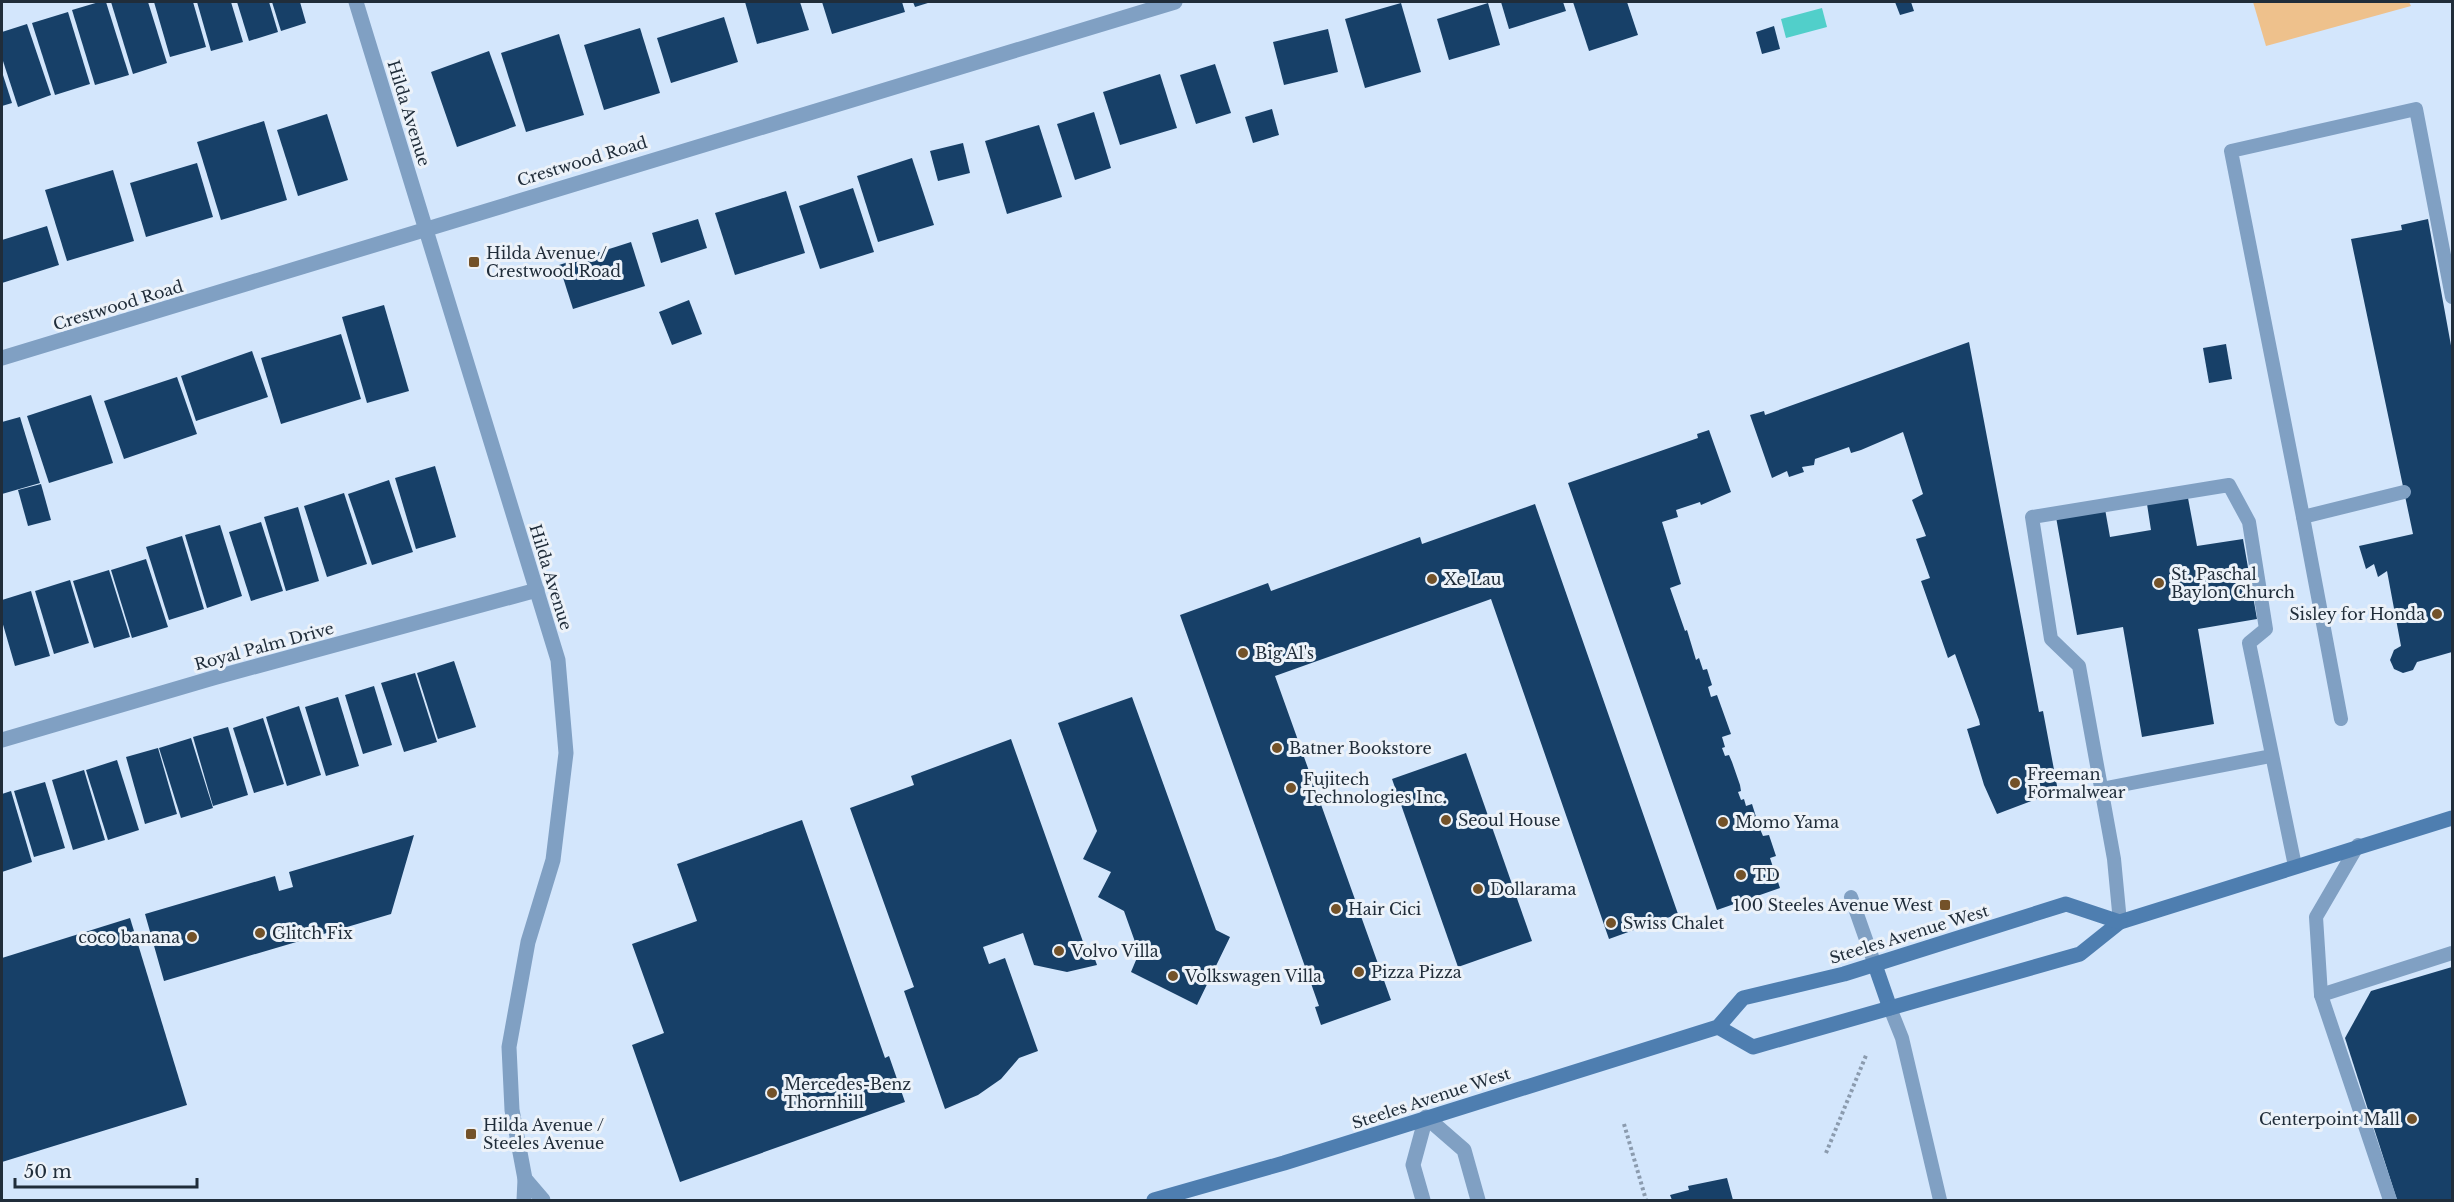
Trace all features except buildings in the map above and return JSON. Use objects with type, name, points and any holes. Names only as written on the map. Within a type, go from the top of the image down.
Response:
[{"type":"main road","points":[[1718,1027],[1753,1047],[1890,1008],[2079,954],[2120,922],[2358,845],[2452,818]]},
{"type":"main road","name":"Steeles Avenue West","points":[[1154,1200],[1284,1163],[1718,1027],[1743,998],[1875,965],[2066,904],[2120,922]]},
{"type":"main road","points":[[1875,965],[1890,1008]]},
{"type":"street","name":"Hilda Avenue","points":[[356,2],[558,660],[566,753],[553,860],[528,942],[509,1047],[512,1110],[525,1179],[524,1200]]},
{"type":"street","name":"Crestwood Road","points":[[2,358],[1175,2]]},
{"type":"street","name":"Royal Palm Drive","points":[[2,740],[213,678],[537,590]]},
{"type":"street","points":[[1423,1200],[1413,1165],[1426,1117],[1464,1150],[1478,1200]]},
{"type":"street","name":"Hilda Avenue","points":[[525,1179],[543,1200]]},
{"type":"lane","points":[[2341,719],[2231,151],[2416,109],[2452,297]]},
{"type":"lane","points":[[2120,922],[2114,859],[2079,666],[2051,639],[2032,516],[2229,485],[2248,522],[2266,629],[2249,643],[2295,866]]},
{"type":"lane","points":[[2303,517],[2404,492]]},
{"type":"lane","points":[[2101,789],[2271,756]]},
{"type":"lane","points":[[2358,845],[2316,917],[2321,995],[2390,1200]]},
{"type":"lane","points":[[1851,897],[1875,965]]},
{"type":"lane","points":[[2321,995],[2452,953]]},
{"type":"lane","points":[[1890,1008],[1902,1038],[1940,1200]]},
{"type":"path","points":[[1826,1153],[1867,1053]]},
{"type":"path","points":[[1624,1124],[1646,1200]]},
{"type":"shaded area","points":[[2253,2],[2409,2],[2411,6],[2266,46]]},
{"type":"shaded area","points":[[1822,8],[1827,27],[1786,38],[1781,19]]},
{"type":"place","name":"Hilda Avenue / Crestwood Road","points":[[474,262]]},
{"type":"place","name":"Xe Lau","points":[[1432,579]]},
{"type":"place","name":"St. Paschal Baylon Church","points":[[2159,583]]},
{"type":"place","name":"Sisley for Honda","points":[[2437,614]]},
{"type":"place","name":"Big Al's","points":[[1243,653]]},
{"type":"place","name":"Batner Bookstore","points":[[1277,748]]},
{"type":"place","name":"Freeman Formalwear","points":[[2015,783]]},
{"type":"place","name":"Fujitech Technologies Inc.","points":[[1291,788]]},
{"type":"place","name":"Seoul House","points":[[1446,820]]},
{"type":"place","name":"Momo Yama","points":[[1723,822]]},
{"type":"place","name":"TD","points":[[1741,875]]},
{"type":"place","name":"Dollarama","points":[[1478,889]]},
{"type":"place","name":"100 Steeles Avenue West","points":[[1945,905]]},
{"type":"place","name":"Hair Cici","points":[[1336,909]]},
{"type":"place","name":"Swiss Chalet","points":[[1611,923]]},
{"type":"place","name":"Glitch Fix","points":[[260,933]]},
{"type":"place","name":"coco banana","points":[[192,937]]},
{"type":"place","name":"Volvo Villa","points":[[1059,951]]},
{"type":"place","name":"Pizza Pizza","points":[[1359,972]]},
{"type":"place","name":"Volkswagen Villa","points":[[1173,976]]},
{"type":"place","name":"Mercedes-Benz Thornhill","points":[[772,1093]]},
{"type":"place","name":"Centerpoint Mall","points":[[2412,1119]]},
{"type":"place","name":"Hilda Avenue / Steeles Avenue","points":[[471,1134]]}]
